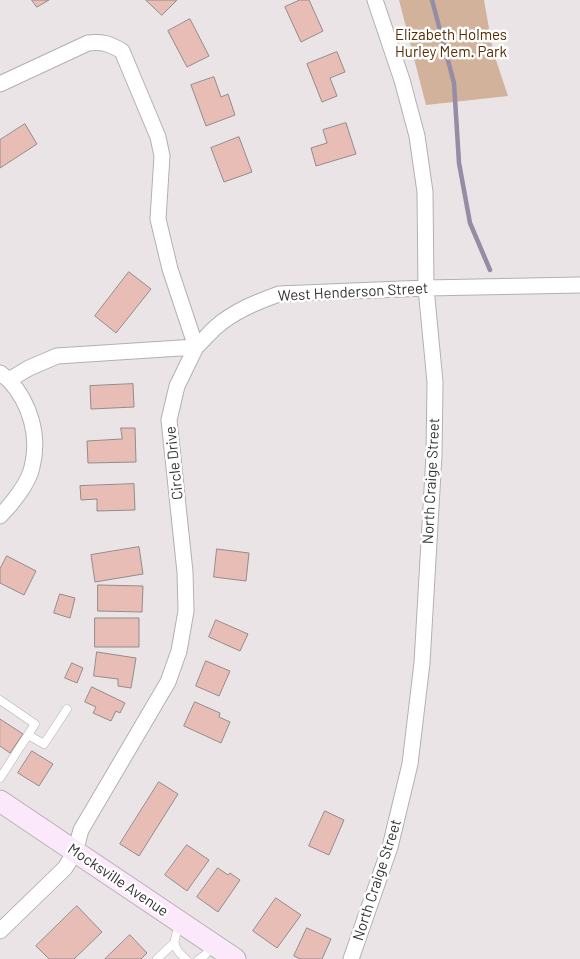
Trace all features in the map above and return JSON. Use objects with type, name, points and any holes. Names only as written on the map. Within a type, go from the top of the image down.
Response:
[{"type":"street","name":"North Craige Street","points":[[351,959],[390,847],[410,764],[422,663],[434,455],[435,382],[426,288],[424,192],[418,136],[402,80],[375,0]]},
{"type":"street","points":[[0,84],[88,43],[99,41],[108,43],[122,51],[158,137],[162,156],[158,219],[170,269],[196,347],[57,356],[4,376],[19,391],[29,410],[34,442],[32,468],[24,486],[0,516]]},
{"type":"street","name":"West Henderson Street","points":[[196,347],[216,327],[238,312],[257,302],[279,294],[426,288],[580,285]]},
{"type":"street","name":"Circle Drive","points":[[0,931],[65,868],[75,852],[81,830],[168,682],[179,651],[186,611],[185,572],[169,420],[177,386],[196,347]]},
{"type":"street","name":"Mocksville Avenue","points":[[0,801],[180,922],[206,952],[235,959]]},
{"type":"lane","points":[[0,700],[35,724],[0,778]]},
{"type":"lane","points":[[28,735],[44,744],[67,709]]},
{"type":"lane","points":[[180,922],[174,936],[174,943],[178,952],[186,959]]},
{"type":"lane","points":[[157,959],[174,943]]},
{"type":"green space","name":"Elizabeth Holmes Hurley Mem. Park","points":[[399,0],[484,0],[493,51],[508,96],[426,105]]},
{"type":"building","points":[[32,0],[49,0],[37,7]]},
{"type":"building","points":[[146,0],[177,0],[162,15]]},
{"type":"building","points":[[300,0],[309,0],[323,31],[301,42],[285,7]]},
{"type":"building","points":[[190,19],[209,56],[187,67],[168,31]]},
{"type":"building","points":[[337,52],[345,72],[330,78],[337,96],[322,102],[307,64]]},
{"type":"building","points":[[214,77],[221,97],[228,94],[235,115],[206,126],[191,85]]},
{"type":"building","points":[[346,123],[356,154],[316,166],[311,148],[327,143],[323,130]]},
{"type":"building","points":[[25,124],[37,144],[0,168],[0,140]]},
{"type":"building","points":[[239,137],[252,172],[224,182],[211,148]]},
{"type":"building","points":[[129,272],[151,289],[116,333],[95,316]]},
{"type":"building","points":[[133,384],[134,407],[91,409],[90,386]]},
{"type":"building","points":[[121,428],[135,428],[136,462],[88,463],[87,441],[122,439]]},
{"type":"building","points":[[134,484],[135,510],[97,511],[97,499],[81,500],[80,486]]},
{"type":"building","points":[[139,547],[143,574],[95,582],[91,555]]},
{"type":"building","points":[[217,549],[249,553],[246,581],[214,577]]},
{"type":"building","points":[[7,556],[36,571],[24,595],[0,583],[0,569]]},
{"type":"building","points":[[98,585],[143,586],[142,612],[98,611]]},
{"type":"building","points":[[60,594],[75,598],[70,618],[54,613]]},
{"type":"building","points":[[95,618],[139,618],[139,647],[95,647]]},
{"type":"building","points":[[216,620],[248,634],[240,651],[209,637]]},
{"type":"building","points":[[97,652],[136,658],[131,688],[118,686],[118,679],[94,676]]},
{"type":"building","points":[[206,661],[230,671],[219,696],[196,686]]},
{"type":"building","points":[[72,663],[83,668],[77,683],[65,678]]},
{"type":"building","points":[[92,687],[125,703],[120,713],[116,711],[111,721],[93,713],[96,707],[85,702]]},
{"type":"building","points":[[195,702],[220,713],[219,717],[230,722],[221,743],[184,726]]},
{"type":"building","points":[[0,719],[23,734],[10,753],[0,746]]},
{"type":"building","points":[[32,751],[53,764],[39,786],[18,773]]},
{"type":"building","points":[[159,782],[178,794],[139,856],[120,844]]},
{"type":"building","points":[[325,811],[344,820],[329,855],[309,846]]},
{"type":"building","points":[[187,845],[209,860],[187,891],[165,875]]},
{"type":"building","points":[[218,868],[240,880],[218,912],[197,897]]},
{"type":"building","points":[[276,898],[301,915],[277,948],[253,931]]},
{"type":"building","points":[[77,906],[102,932],[74,959],[49,959],[36,946]]},
{"type":"building","points":[[307,928],[331,939],[322,959],[300,959],[294,956]]},
{"type":"building","points":[[130,935],[147,953],[141,959],[105,959]]},
{"type":"waterway","points":[[432,0],[454,83],[459,163],[470,223],[490,270]]}]
